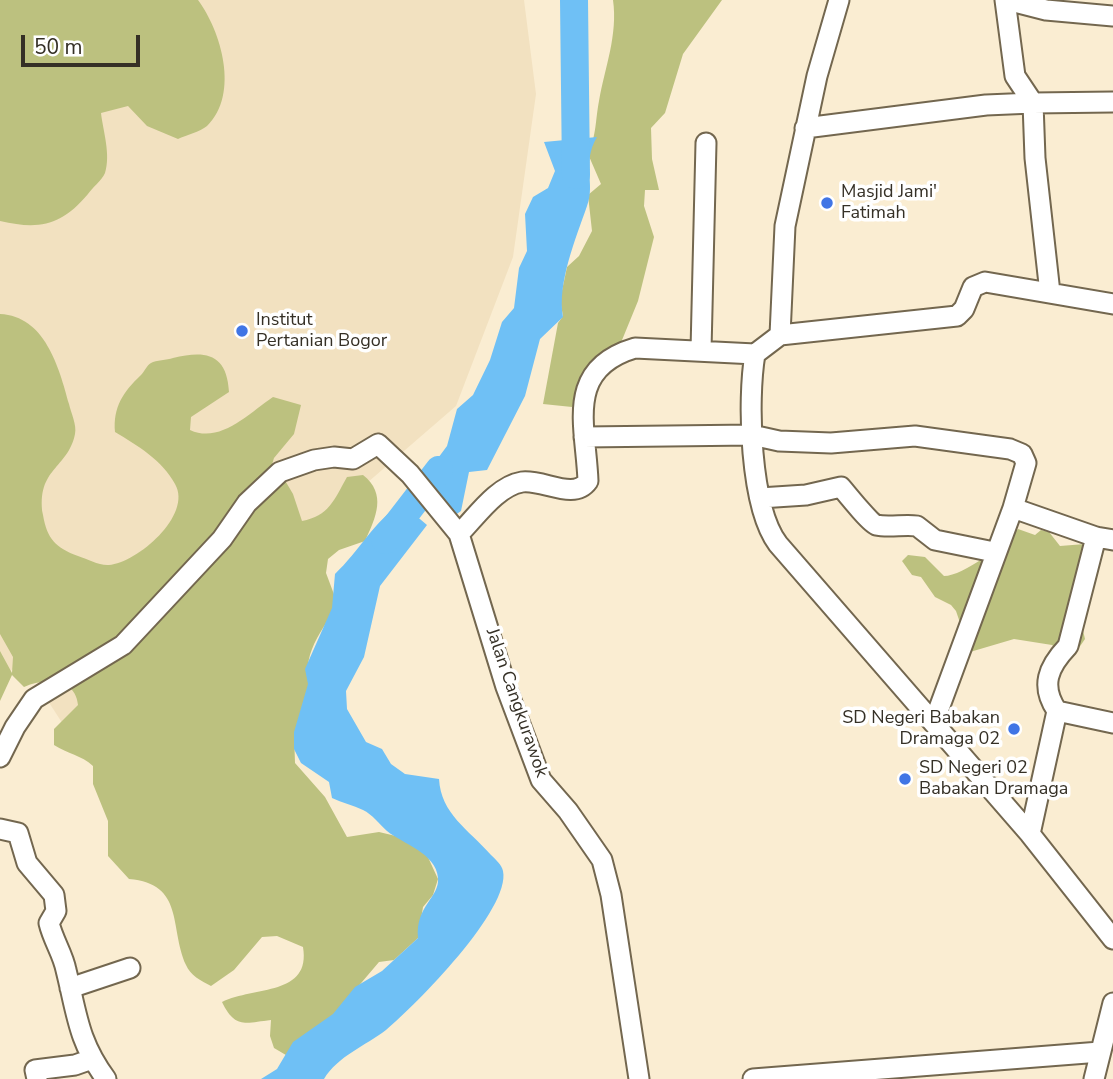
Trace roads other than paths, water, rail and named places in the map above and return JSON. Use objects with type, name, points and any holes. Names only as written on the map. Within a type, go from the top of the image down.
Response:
[{"type":"street","points":[[780,335],[781,246],[806,128],[839,0]]},
{"type":"street","points":[[1050,293],[1035,158],[1033,103],[1015,76],[1006,0],[1046,10],[1113,16]]},
{"type":"street","points":[[806,128],[986,105],[1113,103]]},
{"type":"street","points":[[701,350],[706,143]]},
{"type":"street","points":[[0,757],[15,727],[34,699],[123,645],[222,538],[247,503],[281,472],[314,460],[334,457],[353,459],[379,444],[410,474],[455,527],[519,482],[536,481],[575,491],[583,487],[588,481],[581,405],[587,386],[620,352],[635,348],[755,354],[780,335],[957,316],[964,309],[973,286],[985,282],[1113,304]]},
{"type":"street","points":[[755,354],[752,373],[752,436],[762,518],[778,544],[1030,834],[1113,939]]},
{"type":"street","points":[[584,437],[752,436],[779,441],[831,443],[915,436],[1010,449],[1022,454],[1026,463],[1013,508],[994,552],[934,722]]},
{"type":"street","points":[[760,498],[806,495],[841,487],[856,501],[870,523],[878,526],[917,526],[935,540],[994,552]]},
{"type":"street","points":[[1013,508],[1105,539],[1068,646],[1058,657],[1048,681],[1048,698],[1057,711],[1113,723]]},
{"type":"street","name":"Jalan Cangkurawok","points":[[455,527],[506,687],[541,780],[568,811],[602,860],[608,880],[639,1079]]},
{"type":"street","points":[[1030,834],[1057,711]]},
{"type":"street","points":[[0,829],[18,833],[27,863],[54,895],[56,911],[49,923],[63,960],[73,1011],[92,1059],[106,1079]]},
{"type":"street","points":[[69,988],[130,968]]},
{"type":"street","points":[[1094,1079],[1113,1003]]},
{"type":"street","points":[[753,1079],[1100,1052]]},
{"type":"street","points":[[37,1079],[35,1070],[75,1065],[92,1059]]},
{"type":"water","points":[[597,137],[590,156],[589,198],[565,275],[563,317],[540,339],[525,396],[487,470],[469,472],[461,511],[451,518],[421,481],[447,446],[457,409],[473,395],[490,360],[502,322],[514,308],[519,268],[527,251],[525,214],[533,197],[548,188],[555,171],[544,142]]},
{"type":"water","points":[[401,503],[427,525],[380,586],[364,657],[346,691],[347,709],[366,742],[382,749],[391,764],[405,774],[439,779],[450,812],[501,867],[502,888],[492,908],[459,955],[386,1030],[344,1058],[324,1079],[261,1079],[277,1069],[293,1042],[333,1014],[355,987],[382,971],[418,938],[420,918],[438,885],[436,869],[425,856],[387,831],[366,812],[332,798],[329,782],[301,763],[294,749],[294,732],[308,684],[305,669],[332,608],[335,574],[383,519]]},
{"type":"waterway","points":[[574,0],[576,175]]},
{"type":"waterway","points":[[385,540],[439,470]]},
{"type":"place","name":"Masjid Jami' Fatimah","points":[[827,203]]},
{"type":"place","name":"Institut Pertanian Bogor","points":[[242,331]]},
{"type":"place","name":"SD Negeri Babakan Dramaga 02","points":[[1014,729]]},
{"type":"place","name":"SD Negeri 02 Babakan Dramaga","points":[[905,779]]}]
